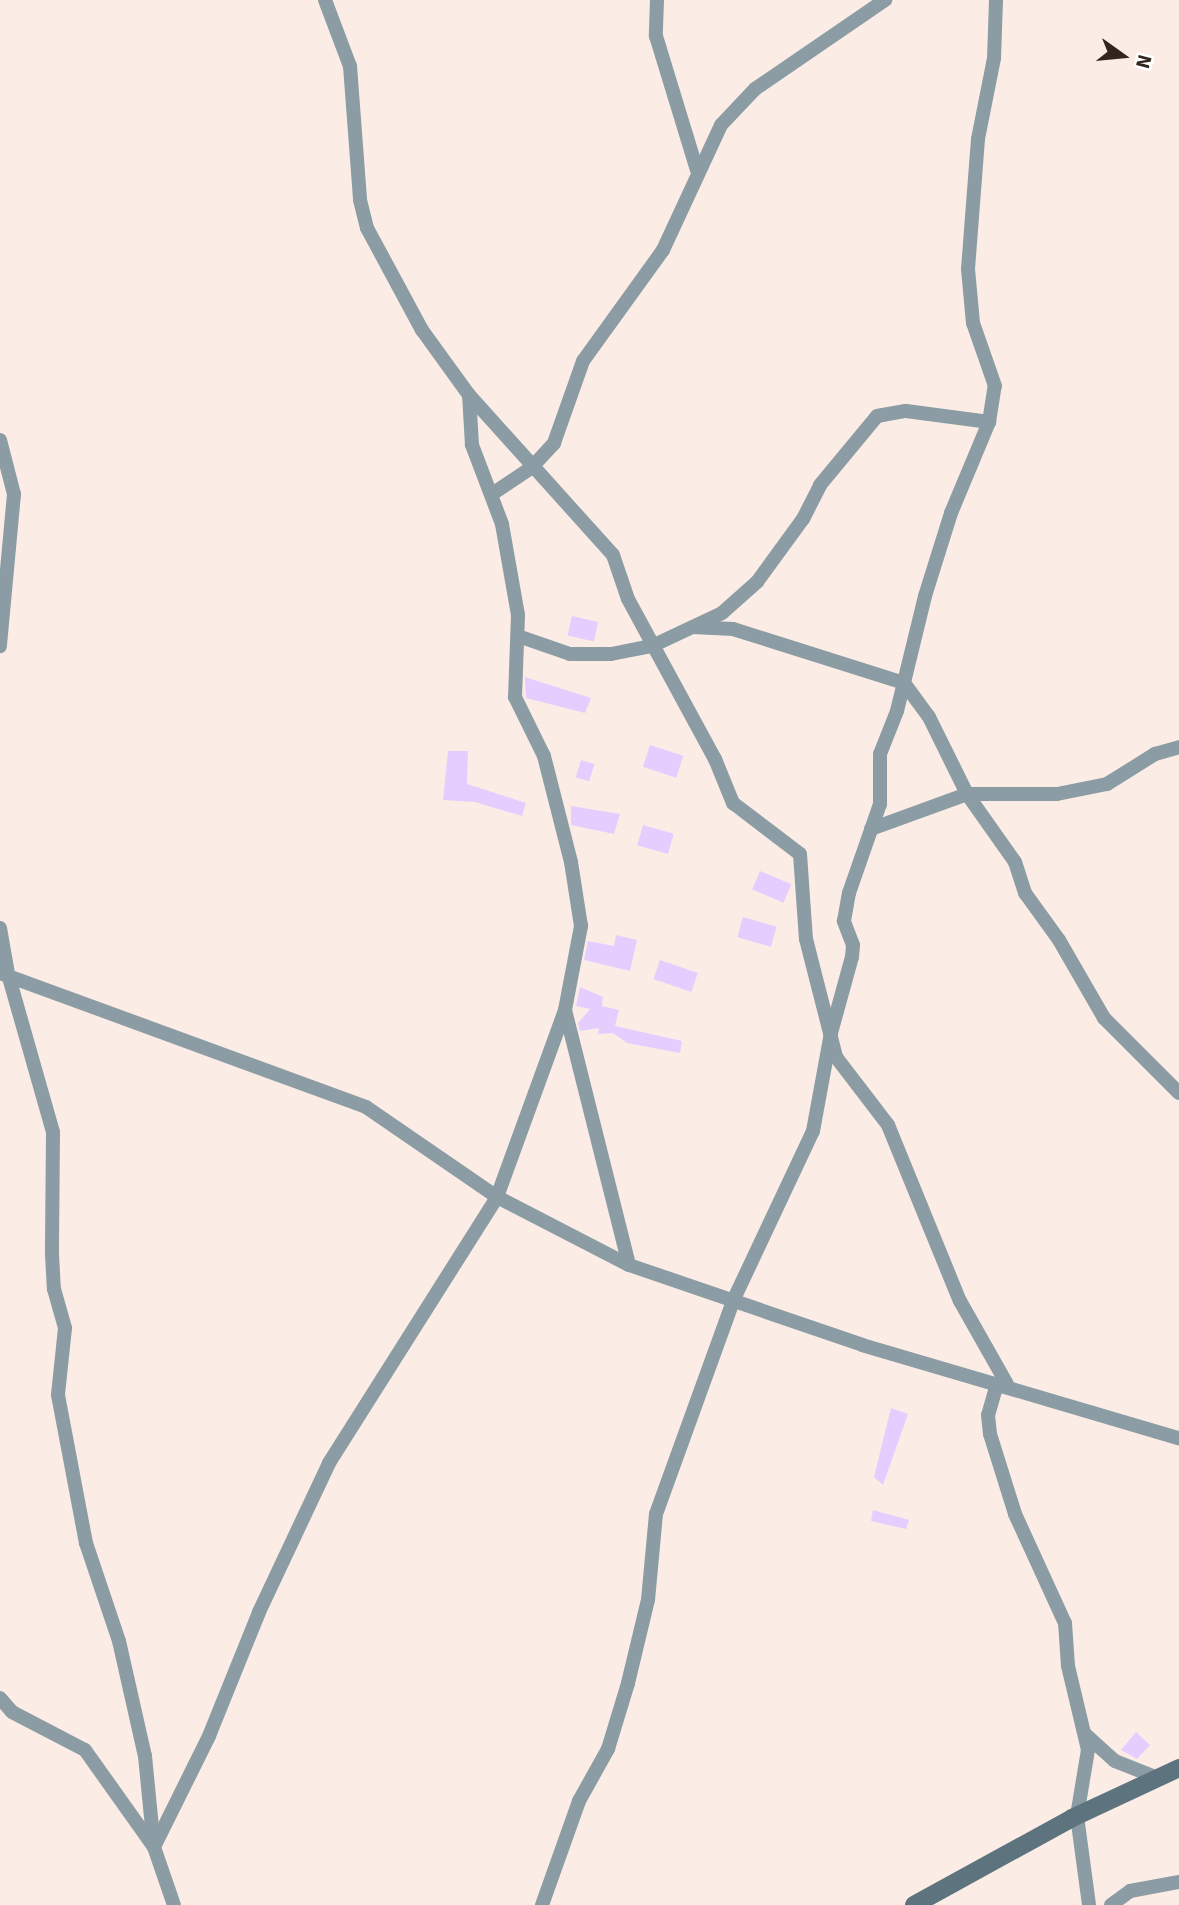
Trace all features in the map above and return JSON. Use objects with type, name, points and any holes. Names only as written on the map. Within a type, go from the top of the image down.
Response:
[{"type":"street","points":[[325,0],[350,66],[360,200],[367,228],[422,330],[468,395],[531,468],[613,555],[628,599],[715,759],[733,803],[800,854],[806,939],[839,1063],[888,1125],[960,1301],[1002,1384]]},
{"type":"street","points":[[657,0],[656,36],[697,170]]},
{"type":"street","points":[[492,494],[531,468],[560,431],[583,361],[663,250],[697,170],[721,125],[755,89],[885,0]]},
{"type":"street","points":[[542,1905],[579,1801],[608,1749],[649,1601],[656,1514],[733,1301],[813,1130],[831,1033],[852,957],[853,945],[844,922],[849,893],[880,804],[880,754],[904,682],[951,513],[989,422],[995,386],[973,323],[968,269],[978,139],[993,69],[996,0]]},
{"type":"street","points":[[154,1847],[209,1737],[259,1612],[329,1464],[497,1197],[565,1010],[581,926],[547,766],[515,697],[518,636],[502,524],[472,445],[468,395]]},
{"type":"street","points":[[518,636],[570,654],[611,654],[652,646],[722,613],[757,582],[803,519],[820,485],[877,416],[906,411],[989,422]]},
{"type":"street","points":[[0,440],[14,494],[0,646]]},
{"type":"street","points":[[693,627],[733,629],[904,682],[929,717],[967,794],[1015,862],[1026,893],[1059,940],[1104,1018],[1123,1041],[1148,1057],[1179,1094]]},
{"type":"street","points":[[872,829],[967,794],[1057,794],[1107,784],[1155,754],[1179,747]]},
{"type":"street","points":[[0,928],[4,973],[53,1132],[54,1289],[65,1328],[58,1395],[86,1543],[119,1641],[145,1756],[154,1847],[174,1905]]},
{"type":"street","points":[[4,973],[82,1006],[366,1107],[497,1197],[574,1241],[629,1265],[733,1301],[1179,1438]]},
{"type":"street","points":[[565,1010],[629,1265]]},
{"type":"street","points":[[1002,1384],[988,1415],[990,1434],[1019,1525],[1065,1623],[1066,1657],[1088,1750],[1077,1816],[1089,1905]]},
{"type":"street","points":[[0,1699],[12,1712],[85,1750],[154,1847]]},
{"type":"street","points":[[1082,1731],[1115,1761],[1158,1778]]},
{"type":"street","points":[[914,1905],[1077,1816],[1179,1768]]},
{"type":"street","points":[[1111,1905],[1130,1891],[1179,1882]]},
{"type":"building","points":[[572,616],[598,622],[594,642],[568,635]]},
{"type":"building","points":[[525,677],[591,698],[585,713],[526,698]]},
{"type":"building","points":[[650,745],[683,756],[676,778],[643,767]]},
{"type":"building","points":[[448,751],[468,751],[467,784],[526,803],[522,816],[475,802],[443,800]]},
{"type":"building","points":[[581,760],[594,764],[589,781],[576,777]]},
{"type":"building","points":[[571,806],[620,814],[614,834],[571,825]]},
{"type":"building","points":[[643,825],[674,834],[668,854],[637,845]]},
{"type":"building","points":[[760,871],[791,884],[783,903],[752,889]]},
{"type":"building","points":[[743,917],[777,927],[771,947],[737,937]]},
{"type":"building","points":[[616,935],[637,940],[630,971],[584,960],[588,941],[614,946]]},
{"type":"building","points":[[660,960],[698,973],[691,992],[653,979]]},
{"type":"building","points":[[580,987],[603,997],[602,1006],[619,1010],[615,1026],[682,1041],[680,1053],[627,1043],[613,1033],[598,1034],[599,1028],[580,1031],[578,1023],[590,1009],[576,1006]]},
{"type":"building","points":[[891,1408],[908,1414],[883,1485],[874,1477]]},
{"type":"building","points":[[873,1510],[909,1520],[906,1529],[871,1521]]},
{"type":"building","points":[[1136,1732],[1150,1745],[1137,1759],[1121,1750]]}]
